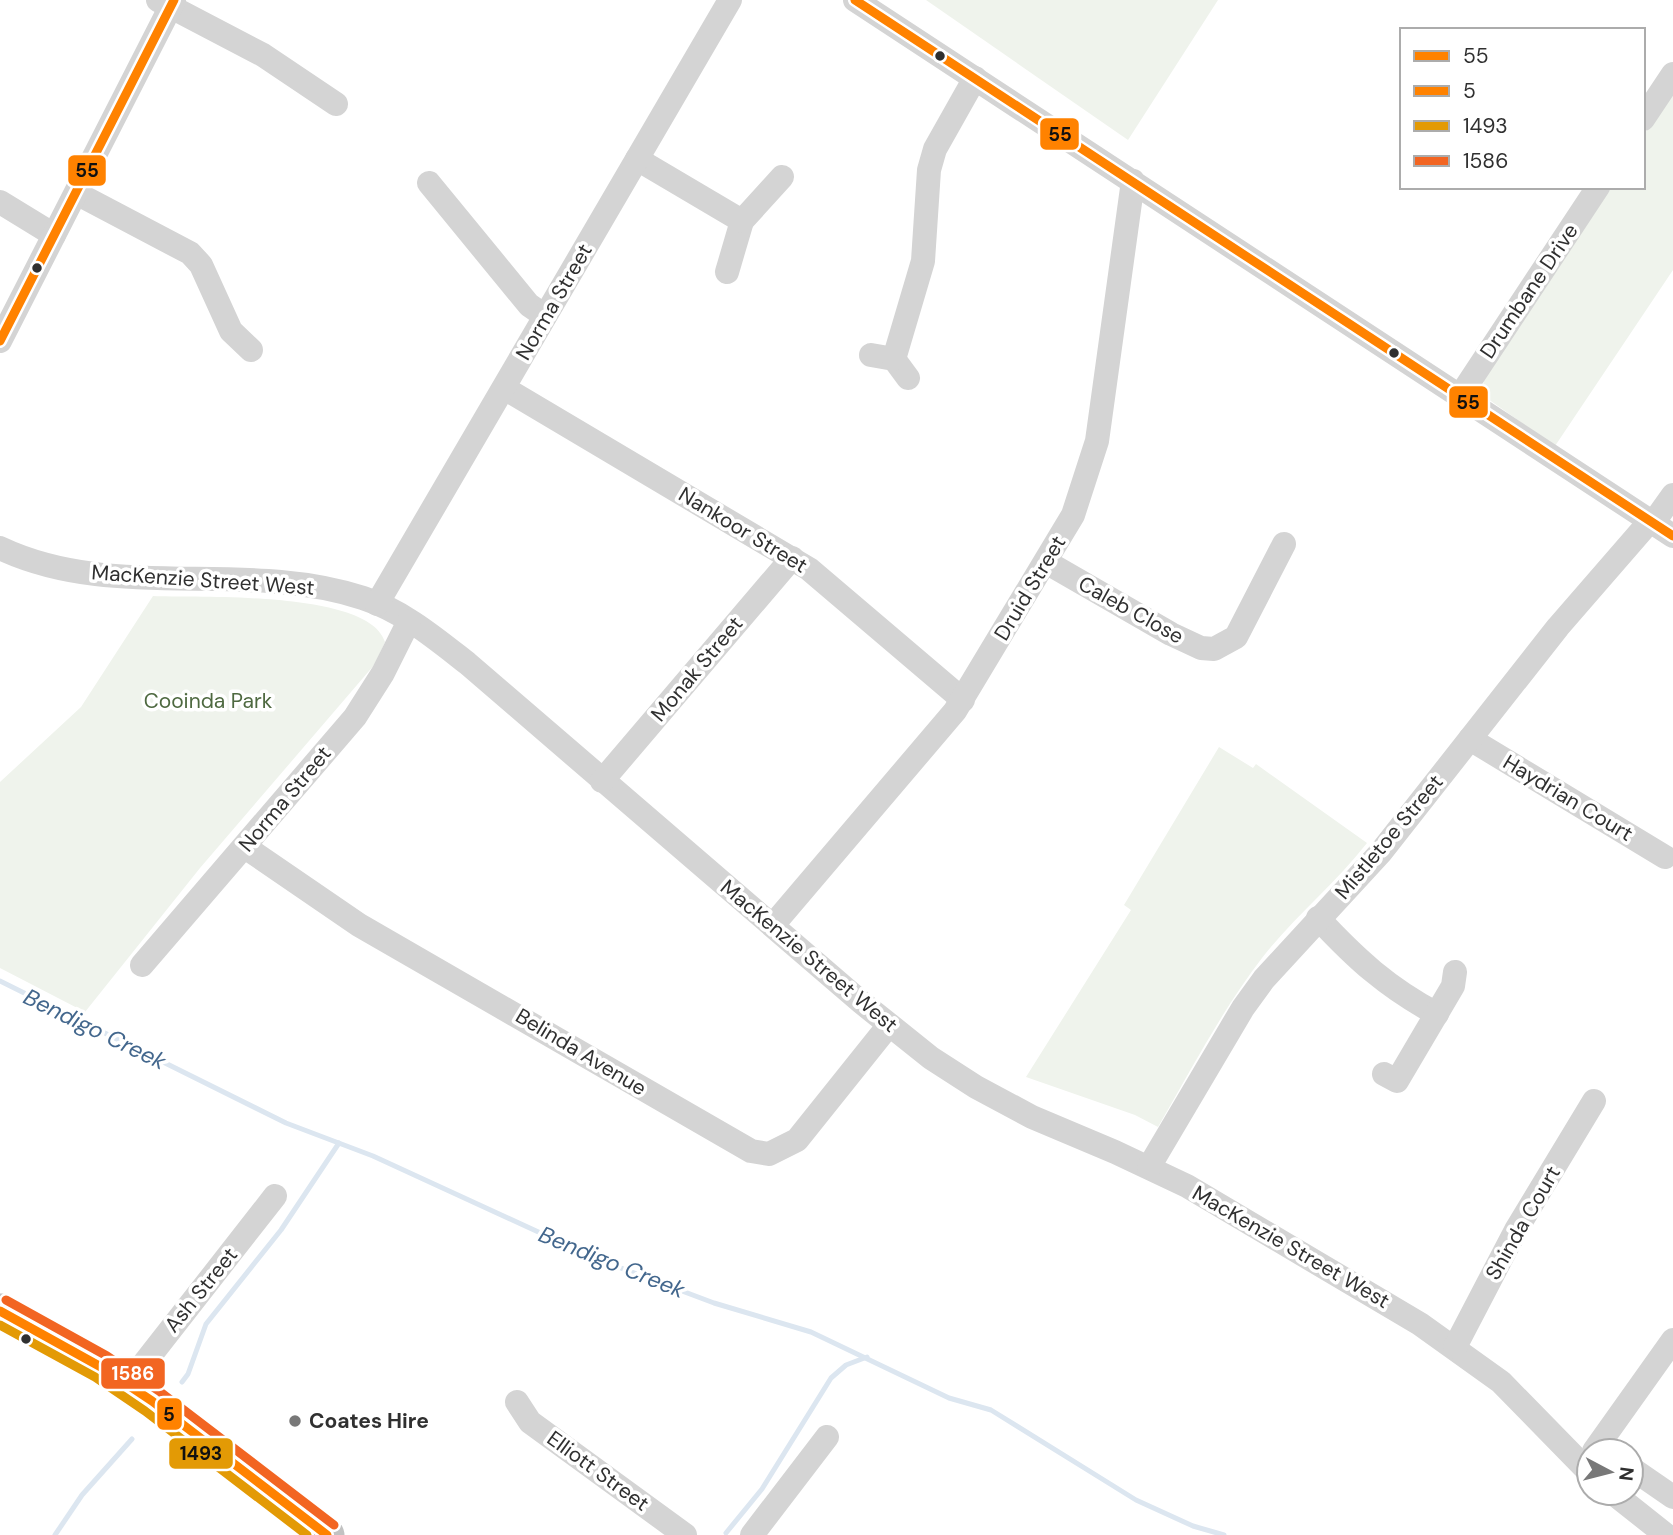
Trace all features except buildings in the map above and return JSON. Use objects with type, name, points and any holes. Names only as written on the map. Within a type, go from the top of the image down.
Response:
[{"type":"highway","points":[[0,1311],[128,1384],[327,1535]]},
{"type":"street","name":"Norma Street","points":[[377,604],[730,0]]},
{"type":"street","points":[[855,0],[1659,527]]},
{"type":"street","points":[[0,341],[76,193],[168,2],[263,55],[336,104]]},
{"type":"street","points":[[1645,116],[1673,74]]},
{"type":"street","points":[[891,364],[923,261],[929,170],[935,149],[975,78]]},
{"type":"street","points":[[637,159],[742,221]]},
{"type":"street","points":[[727,272],[742,221],[782,177]]},
{"type":"street","name":"Druid Street","points":[[773,925],[963,700],[1073,515],[1092,464],[1133,181]]},
{"type":"street","points":[[429,183],[530,305],[545,316]]},
{"type":"street","name":"Drumbane Drive","points":[[1460,396],[1597,189]]},
{"type":"street","points":[[76,193],[190,253],[201,265],[231,331],[251,350]]},
{"type":"street","points":[[0,202],[54,235]]},
{"type":"street","name":"Nankoor Street","points":[[504,388],[792,558],[825,581],[963,700]]},
{"type":"street","name":"Mistletoe Street","points":[[1149,1167],[1243,1009],[1318,918],[1381,852],[1558,627],[1659,527],[1673,495]]},
{"type":"street","name":"Caleb Close","points":[[1046,562],[1171,634],[1201,648],[1214,649],[1236,637],[1284,544]]},
{"type":"street","name":"MacKenzie Street West","points":[[0,548],[32,561],[75,571],[130,577],[285,582],[335,591],[377,604],[410,621],[467,663],[889,1025],[954,1074],[996,1099],[1149,1167],[1209,1199],[1455,1347],[1575,1442]]},
{"type":"street","name":"Monak Street","points":[[602,781],[792,558]]},
{"type":"street","name":"Norma Street","points":[[142,965],[355,717],[383,673],[410,621]]},
{"type":"street","name":"Haydrian Court","points":[[1470,739],[1665,857]]},
{"type":"street","name":"Belinda Avenue","points":[[245,847],[359,925],[751,1151],[769,1154],[797,1140],[889,1025]]},
{"type":"street","points":[[1318,918],[1364,967],[1395,990],[1437,1014]]},
{"type":"street","points":[[1384,1074],[1397,1081],[1454,986],[1455,972]]},
{"type":"street","name":"Shinda Court","points":[[1455,1347],[1516,1230],[1594,1101]]},
{"type":"street","name":"Ash Street","points":[[128,1384],[275,1196]]},
{"type":"street","points":[[1607,1437],[1673,1340]]},
{"type":"street","name":"Elliott Street","points":[[517,1402],[530,1422],[685,1535]]},
{"type":"street","points":[[752,1535],[827,1437]]},
{"type":"street","points":[[1645,1478],[1673,1497]]},
{"type":"street","points":[[1631,1507],[1667,1535]]},
{"type":"green space","points":[[926,0],[1218,0],[1128,140]]},
{"type":"green space","points":[[1673,92],[1673,270],[1555,446],[1488,399],[1483,389],[1484,376],[1609,189],[1645,189],[1645,133]]},
{"type":"green space","name":"Cooinda Park","points":[[153,596],[281,600],[317,605],[349,613],[372,625],[385,642],[375,664],[200,868],[85,1012],[0,968],[0,782],[81,707]]},
{"type":"green space","points":[[1219,747],[1253,768],[1256,764],[1367,843],[1287,928],[1247,978],[1220,1019],[1158,1127],[1135,1115],[1026,1077],[1131,910],[1124,905]]},
{"type":"waterway","name":"Bendigo Creek","points":[[0,981],[286,1123],[373,1156],[597,1259],[714,1303],[811,1332],[949,1398],[991,1410],[1136,1500],[1193,1526],[1224,1535]]},
{"type":"waterway","points":[[182,1382],[188,1374],[206,1324],[281,1230],[339,1143]]},
{"type":"waterway","points":[[726,1533],[762,1489],[831,1378],[846,1365],[867,1357]]},
{"type":"waterway","points":[[55,1535],[82,1495],[132,1439]]},
{"type":"transit line","name":"55","points":[[0,341],[174,0]]},
{"type":"transit line","name":"55","points":[[855,0],[1673,536]]},
{"type":"transit line","name":"1586","points":[[6,1300],[107,1356],[159,1391],[334,1525]]},
{"type":"transit line","name":"5","points":[[0,1311],[101,1367],[152,1401],[327,1535]]},
{"type":"transit line","name":"1493","points":[[0,1325],[95,1377],[145,1411],[307,1535]]},
{"type":"place","name":"Coates Hire","points":[[295,1421]]}]
